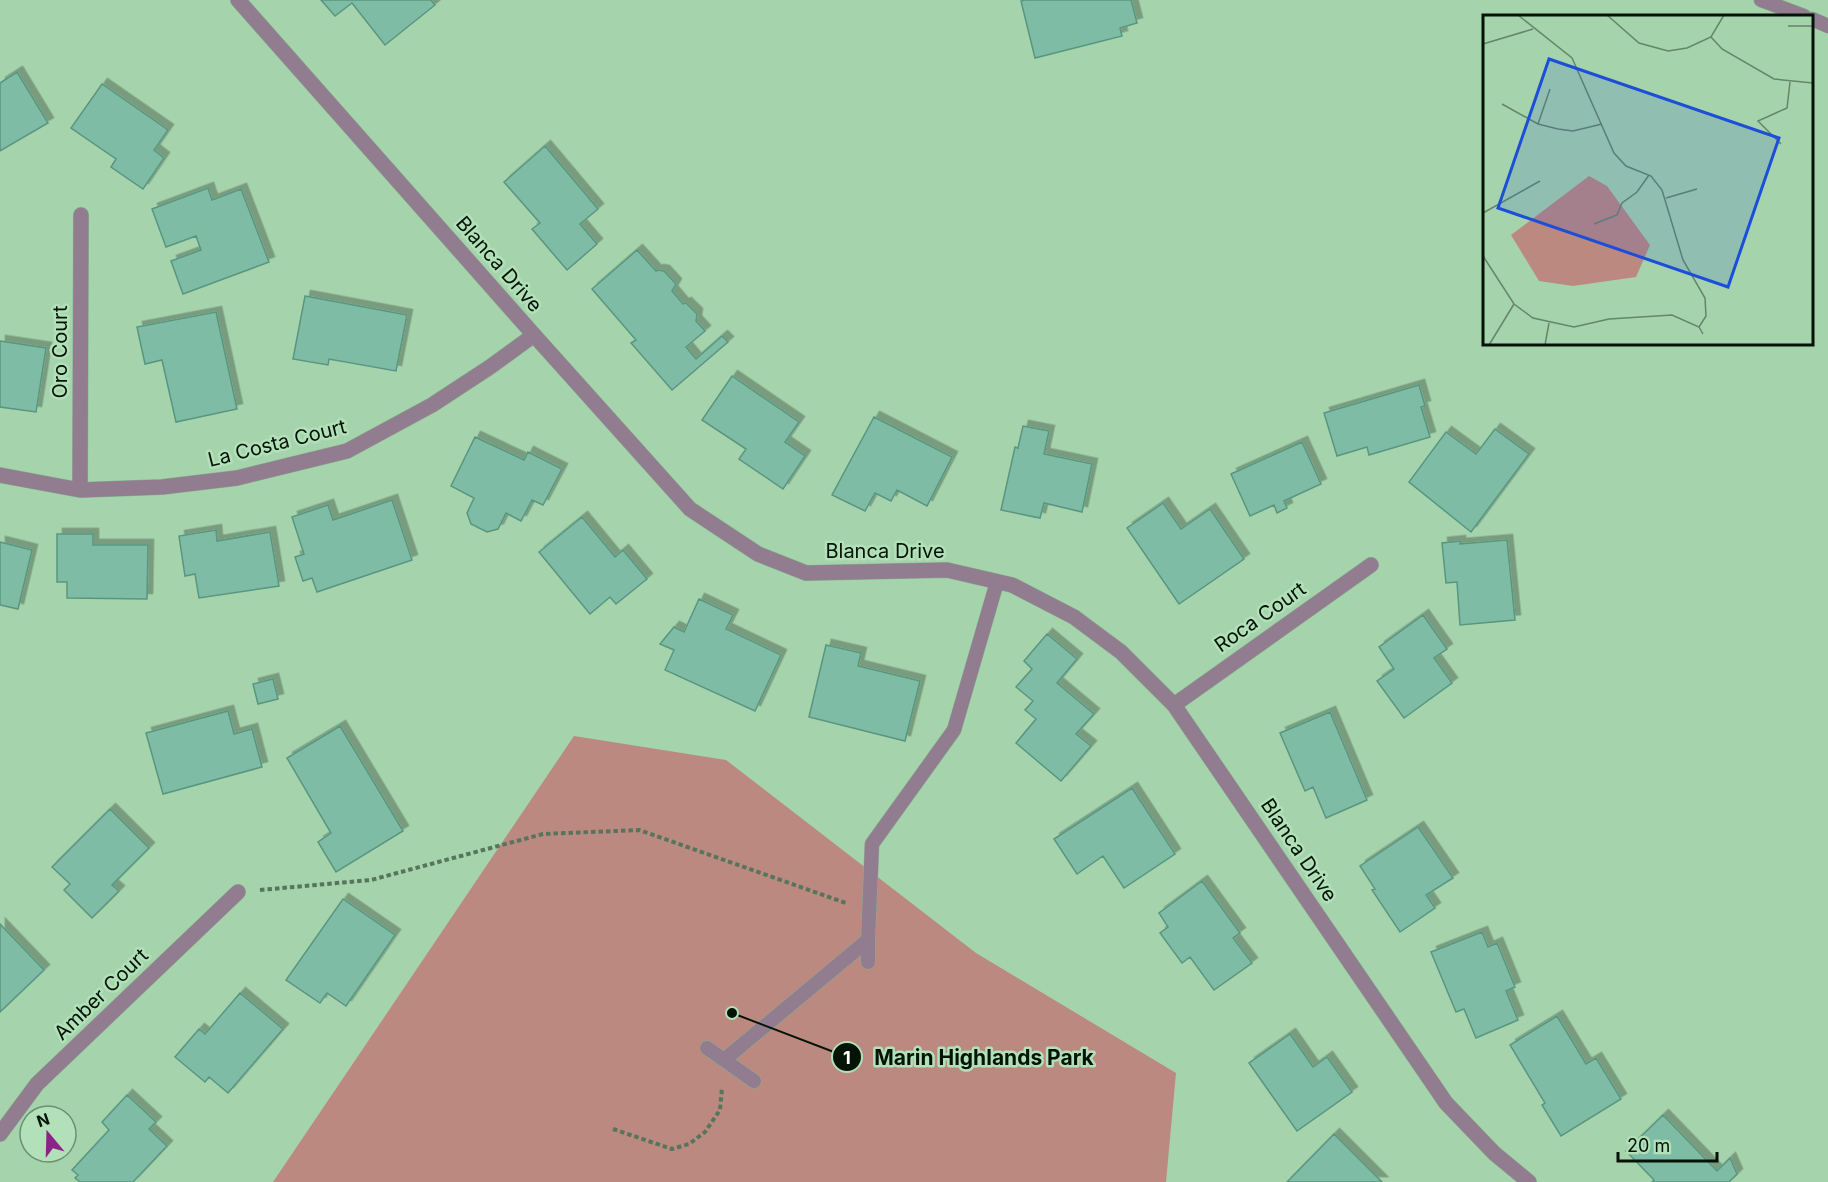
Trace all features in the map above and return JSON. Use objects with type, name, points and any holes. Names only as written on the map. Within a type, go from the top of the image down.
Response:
[{"type":"street","name":"Blanca Drive","points":[[238,0],[690,509],[758,554],[807,573],[947,570],[1012,585],[1074,617],[1121,652],[1174,705],[1446,1103],[1494,1153],[1529,1182]]},
{"type":"street","name":"Oro Court","points":[[80,490],[81,215]]},
{"type":"street","name":"La Costa Court","points":[[0,475],[80,490],[162,487],[237,478],[347,451],[432,405],[534,335]]},
{"type":"street","name":"Roca Court","points":[[1174,705],[1371,564]]},
{"type":"street","name":"Amber Court","points":[[0,1134],[37,1084],[238,892]]},
{"type":"lane","points":[[1761,0],[1801,15]]},
{"type":"lane","points":[[1813,19],[1828,26]]},
{"type":"lane","points":[[868,962],[872,844],[954,730],[997,582]]},
{"type":"lane","points":[[724,1060],[868,940]]},
{"type":"lane","points":[[707,1048],[754,1081]]},
{"type":"path","points":[[238,892],[371,880],[543,834],[639,830],[869,912]]},
{"type":"path","points":[[612,1129],[672,1149],[689,1144],[705,1132],[720,1110],[724,1060]]},
{"type":"shaded area","points":[[574,736],[726,760],[976,953],[1176,1073],[1166,1182],[273,1182]]},
{"type":"building","points":[[321,0],[431,0],[435,5],[385,45],[352,3],[335,16]]},
{"type":"building","points":[[1131,0],[1137,23],[1120,28],[1122,36],[1035,58],[1021,1]]},
{"type":"building","points":[[17,72],[48,123],[0,151],[0,83]]},
{"type":"building","points":[[102,84],[168,130],[154,150],[164,158],[143,189],[111,167],[116,159],[71,128]]},
{"type":"building","points":[[545,146],[598,209],[580,224],[597,244],[567,270],[532,229],[540,223],[504,182]]},
{"type":"building","points":[[208,188],[212,200],[241,189],[269,262],[183,294],[171,261],[201,250],[196,236],[166,247],[152,209]]},
{"type":"building","points":[[637,250],[656,271],[664,271],[676,284],[672,291],[683,304],[686,303],[697,314],[696,321],[705,331],[686,347],[696,359],[722,336],[728,342],[672,390],[631,343],[636,340],[592,289]]},
{"type":"building","points":[[305,296],[407,315],[396,371],[329,359],[328,365],[293,359]]},
{"type":"building","points":[[216,312],[237,409],[176,422],[162,360],[145,364],[137,327]]},
{"type":"building","points":[[0,341],[46,348],[36,412],[0,407]]},
{"type":"building","points":[[732,376],[799,422],[785,442],[805,456],[783,489],[739,459],[746,449],[702,420]]},
{"type":"building","points":[[1419,385],[1425,406],[1421,407],[1430,437],[1369,455],[1367,447],[1337,456],[1324,413]]},
{"type":"building","points":[[874,417],[952,457],[927,506],[897,490],[891,501],[875,493],[865,511],[832,495]]},
{"type":"building","points":[[1023,426],[1049,431],[1044,454],[1092,464],[1082,512],[1044,503],[1040,518],[1001,510],[1015,447],[1018,448]]},
{"type":"building","points":[[1495,429],[1529,454],[1471,532],[1409,482],[1446,432],[1476,454]]},
{"type":"building","points":[[475,437],[524,460],[528,452],[562,469],[543,505],[532,500],[521,521],[506,513],[498,529],[487,532],[471,524],[467,513],[474,498],[451,486]]},
{"type":"building","points":[[1302,442],[1321,484],[1284,501],[1287,508],[1277,513],[1274,505],[1250,516],[1231,474]]},
{"type":"building","points":[[392,500],[412,560],[317,592],[312,578],[303,581],[295,557],[304,554],[292,517],[328,505],[333,520]]},
{"type":"building","points":[[1163,503],[1181,529],[1210,509],[1244,559],[1179,604],[1127,528]]},
{"type":"building","points":[[582,517],[615,557],[623,550],[647,579],[616,604],[610,597],[590,614],[539,552]]},
{"type":"building","points":[[216,530],[217,541],[270,532],[279,586],[199,598],[195,574],[185,576],[179,536]]},
{"type":"building","points":[[57,534],[93,534],[93,545],[148,545],[147,599],[67,598],[67,582],[57,582]]},
{"type":"building","points":[[1507,540],[1515,620],[1460,625],[1457,582],[1446,583],[1442,543],[1460,541],[1460,544]]},
{"type":"building","points":[[0,542],[32,550],[18,609],[0,605]]},
{"type":"building","points":[[699,599],[733,615],[726,629],[781,655],[755,711],[665,670],[674,650],[660,644],[674,627],[684,632]]},
{"type":"building","points":[[1423,615],[1447,649],[1434,658],[1452,683],[1404,718],[1377,681],[1394,669],[1379,647]]},
{"type":"building","points":[[1047,634],[1077,659],[1057,683],[1094,714],[1076,734],[1091,746],[1061,781],[1016,743],[1036,719],[1025,710],[1033,701],[1016,687],[1032,669],[1024,661]]},
{"type":"building","points":[[826,645],[861,653],[858,666],[920,681],[905,741],[809,717]]},
{"type":"building","points":[[273,679],[278,699],[258,704],[253,684]]},
{"type":"building","points":[[228,711],[234,734],[252,729],[262,767],[163,794],[146,733]]},
{"type":"building","points":[[1330,712],[1367,800],[1326,818],[1313,787],[1305,791],[1280,733]]},
{"type":"building","points":[[340,726],[403,831],[336,872],[318,842],[331,833],[287,758]]},
{"type":"building","points":[[1132,788],[1175,854],[1124,888],[1103,856],[1077,874],[1054,839]]},
{"type":"building","points":[[110,809],[149,848],[112,885],[119,891],[92,918],[64,890],[70,884],[52,867]]},
{"type":"building","points":[[1418,827],[1453,878],[1426,895],[1435,908],[1400,932],[1372,890],[1375,889],[1360,866]]},
{"type":"building","points":[[1202,881],[1240,933],[1233,938],[1252,963],[1214,990],[1190,957],[1182,963],[1160,933],[1168,927],[1159,913]]},
{"type":"building","points":[[343,899],[395,935],[346,1006],[327,993],[320,1003],[286,980]]},
{"type":"building","points":[[0,924],[44,970],[0,1012]]},
{"type":"building","points":[[1482,932],[1488,947],[1497,943],[1515,987],[1506,991],[1518,1020],[1476,1038],[1464,1009],[1456,1012],[1431,952]]},
{"type":"building","points":[[240,993],[283,1029],[228,1093],[209,1077],[205,1082],[175,1057],[199,1029],[205,1034]]},
{"type":"building","points":[[1557,1016],[1586,1064],[1596,1058],[1621,1099],[1561,1136],[1542,1105],[1545,1103],[1510,1045]]},
{"type":"building","points":[[1290,1034],[1313,1067],[1327,1057],[1352,1092],[1297,1131],[1249,1063]]},
{"type":"building","points":[[127,1095],[156,1122],[149,1129],[167,1146],[133,1182],[80,1182],[75,1178],[78,1175],[72,1170],[109,1130],[102,1122]]},
{"type":"building","points":[[1663,1115],[1717,1171],[1730,1158],[1737,1174],[1729,1182],[1652,1182],[1654,1180],[1626,1151]]},
{"type":"building","points":[[1334,1134],[1382,1182],[1287,1182]]},
{"type":"place","name":"Marin Highlands Park","points":[[732,1013]]}]
